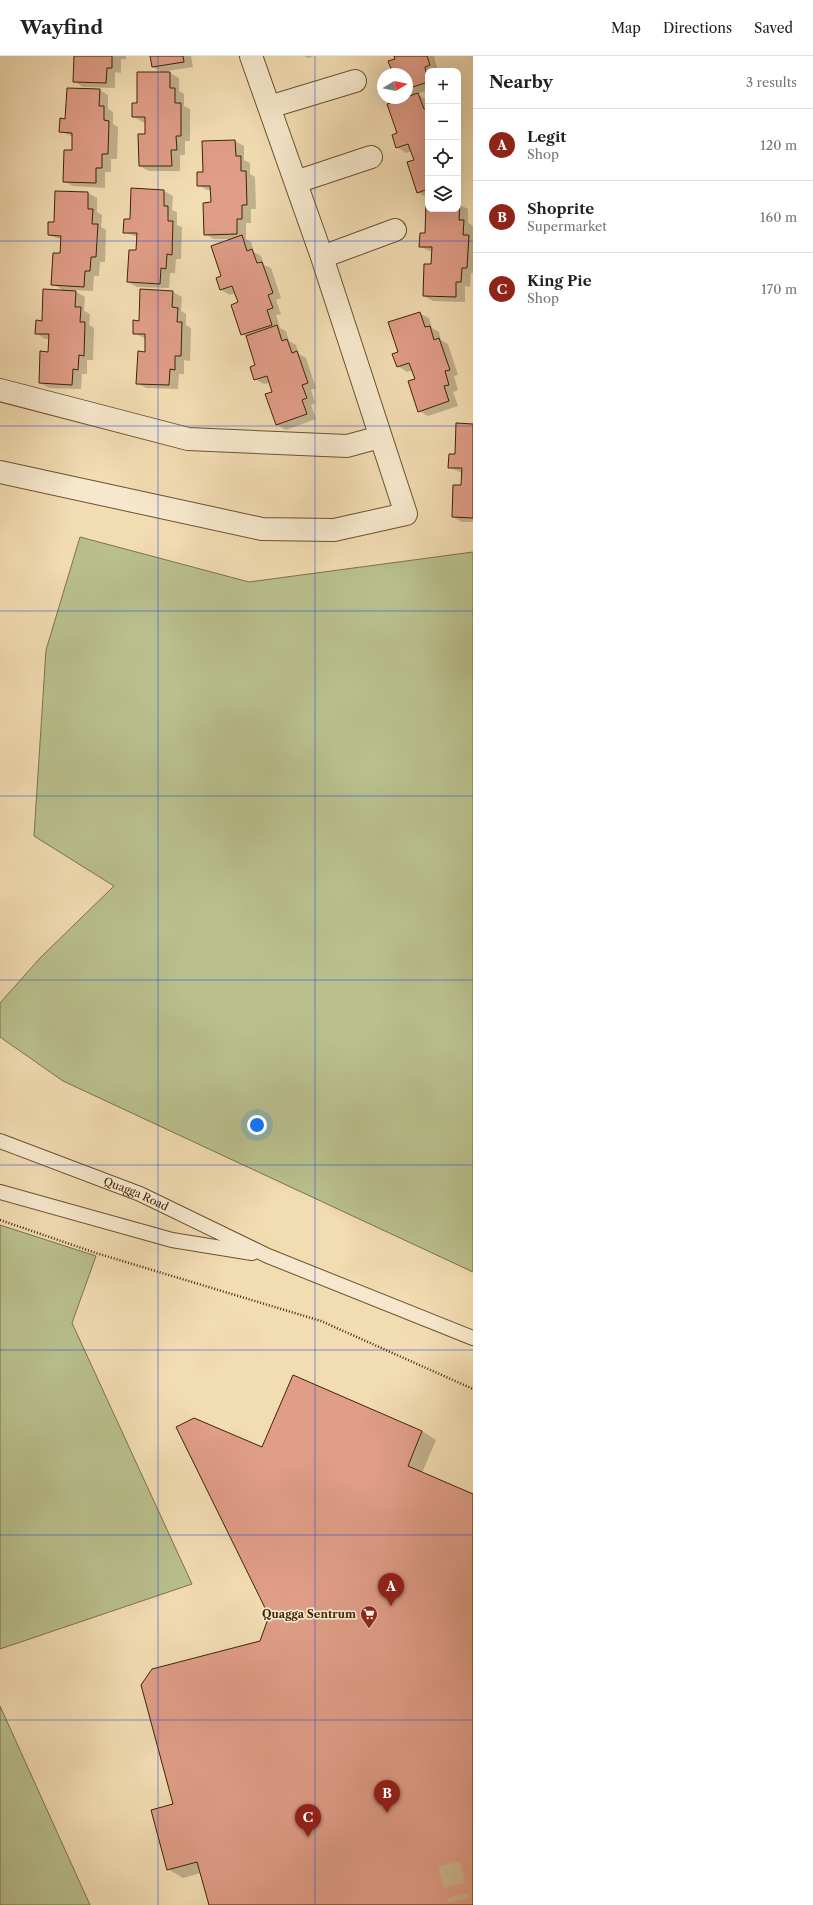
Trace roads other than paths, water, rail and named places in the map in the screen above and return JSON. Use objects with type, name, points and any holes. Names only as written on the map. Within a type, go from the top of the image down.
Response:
[{"type":"street","points":[[0,472],[262,529],[334,530],[406,514],[322,257],[251,56]]},
{"type":"street","points":[[268,107],[355,81]]},
{"type":"street","points":[[296,182],[371,157]]},
{"type":"street","points":[[322,257],[395,230]]},
{"type":"street","points":[[0,390],[188,439],[347,446],[380,437]]},
{"type":"lane","name":"Quagga Road","points":[[0,1141],[140,1194],[268,1256],[473,1338]]},
{"type":"lane","name":"Quagga Road","points":[[0,1192],[172,1240],[268,1256]]},
{"type":"tunnel","points":[[449,1864],[458,1900]]},
{"type":"place","name":"Legit","points":[[391,1606]]},
{"type":"place","name":"Quagga Sentrum","points":[[369,1629]]},
{"type":"place","name":"Shoprite","points":[[387,1813]]},
{"type":"place","name":"King Pie","points":[[308,1837]]}]
